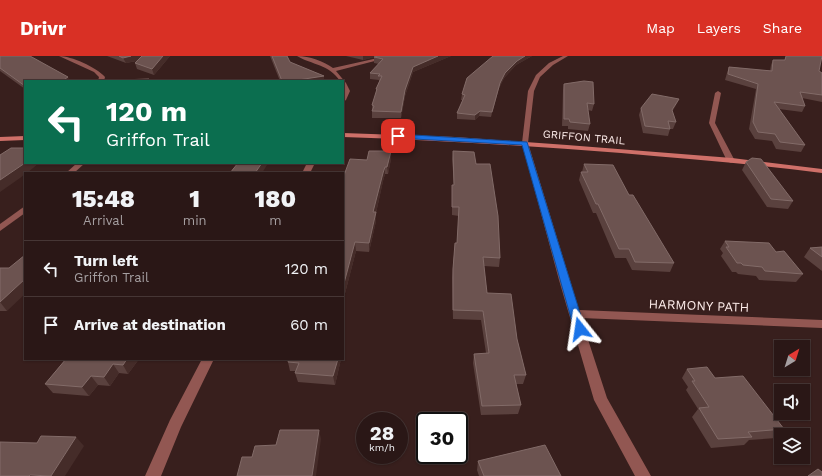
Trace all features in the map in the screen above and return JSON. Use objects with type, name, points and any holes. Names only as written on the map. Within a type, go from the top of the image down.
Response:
[{"type":"street","points":[[61,56],[96,71],[102,77],[101,80]]},
{"type":"street","points":[[299,56],[319,62],[333,70],[343,80]]},
{"type":"street","points":[[333,70],[392,56]]},
{"type":"street","points":[[566,56],[551,64],[538,76],[531,91],[525,143],[564,280],[576,314],[583,345],[601,400],[643,476]]},
{"type":"street","points":[[344,82],[347,91],[344,98]]},
{"type":"street","points":[[718,93],[712,123],[731,161]]},
{"type":"street","name":"GRIFFON TRAIL","points":[[344,135],[426,137],[525,143],[731,161],[822,171]]},
{"type":"street","points":[[0,139],[24,138]]},
{"type":"street","points":[[71,172],[80,164]]},
{"type":"street","points":[[0,228],[24,210]]},
{"type":"street","name":"HARMONY PATH","points":[[576,314],[822,324]]},
{"type":"street","points":[[153,476],[175,425],[208,360]]},
{"type":"building","points":[[0,56],[30,56],[68,77],[64,80],[24,80],[24,85],[0,68]]},
{"type":"building","points":[[119,56],[131,56],[123,58]]},
{"type":"building","points":[[142,56],[163,56],[152,69],[135,63]]},
{"type":"building","points":[[272,56],[287,56],[290,62],[324,76],[298,80],[282,80]]},
{"type":"building","points":[[438,56],[413,67],[405,90],[401,112],[372,111],[376,89],[382,76],[378,76],[380,74],[370,73],[383,59],[374,57]]},
{"type":"building","points":[[493,56],[525,56],[517,61],[505,73],[500,83],[492,112],[480,111],[475,115],[457,113],[465,95],[462,94],[467,78]]},
{"type":"building","points":[[786,56],[822,56],[819,71],[822,73],[822,95],[800,92],[805,106],[774,102],[805,145],[780,142],[775,134],[758,132],[753,122],[758,84],[728,74],[729,67],[772,71],[773,60],[785,60]]},
{"type":"building","points":[[149,79],[148,80],[120,80]]},
{"type":"building","points":[[584,81],[593,82],[594,104],[587,103],[590,124],[570,122],[569,119],[564,119],[564,84]]},
{"type":"building","points":[[652,94],[679,99],[672,110],[676,122],[668,121],[670,129],[645,126],[641,108]]},
{"type":"building","points":[[11,148],[24,148],[24,164],[0,180],[0,155]]},
{"type":"building","points":[[369,151],[391,151],[387,167],[385,167],[383,173],[373,212],[376,212],[369,243],[355,242],[344,283],[344,175],[350,159],[367,160]]},
{"type":"building","points":[[453,151],[474,152],[476,164],[490,164],[498,216],[500,258],[483,257],[487,293],[511,294],[517,339],[526,375],[514,375],[521,405],[482,406],[474,354],[489,353],[483,311],[453,310],[453,269],[455,243],[457,243],[459,207],[452,207],[452,185],[454,185]]},
{"type":"building","points":[[752,158],[761,159],[793,201],[771,199],[746,162]]},
{"type":"building","points":[[237,164],[261,164],[256,172],[231,172]]},
{"type":"building","points":[[584,164],[613,165],[629,195],[633,195],[674,263],[635,262],[629,249],[619,249],[581,172],[588,172]]},
{"type":"building","points":[[725,241],[769,243],[776,252],[784,251],[803,274],[765,271],[762,267],[737,263],[726,247],[729,247]]},
{"type":"building","points":[[822,247],[822,257],[810,248]]},
{"type":"building","points":[[24,256],[24,280],[0,302],[0,268],[9,268]]},
{"type":"building","points":[[65,360],[126,360],[123,365],[113,364],[104,377],[91,376],[82,387],[45,384]]},
{"type":"building","points":[[289,360],[338,360],[333,376],[295,373],[299,363],[288,362]]},
{"type":"building","points":[[707,367],[715,378],[743,376],[774,416],[774,420],[777,420],[783,428],[748,432],[752,437],[718,439],[699,408],[709,407],[692,381],[695,381],[687,369]]},
{"type":"building","points":[[280,430],[319,430],[312,476],[237,476],[242,457],[252,457],[255,446],[276,445]]},
{"type":"building","points":[[41,436],[76,437],[51,476],[0,476],[0,442],[37,443]]},
{"type":"building","points":[[545,445],[561,476],[484,476],[478,461]]},
{"type":"building","points":[[818,469],[822,472],[822,476],[808,476]]},
{"type":"route","points":[[398,136],[525,143],[564,280],[580,329]]}]
